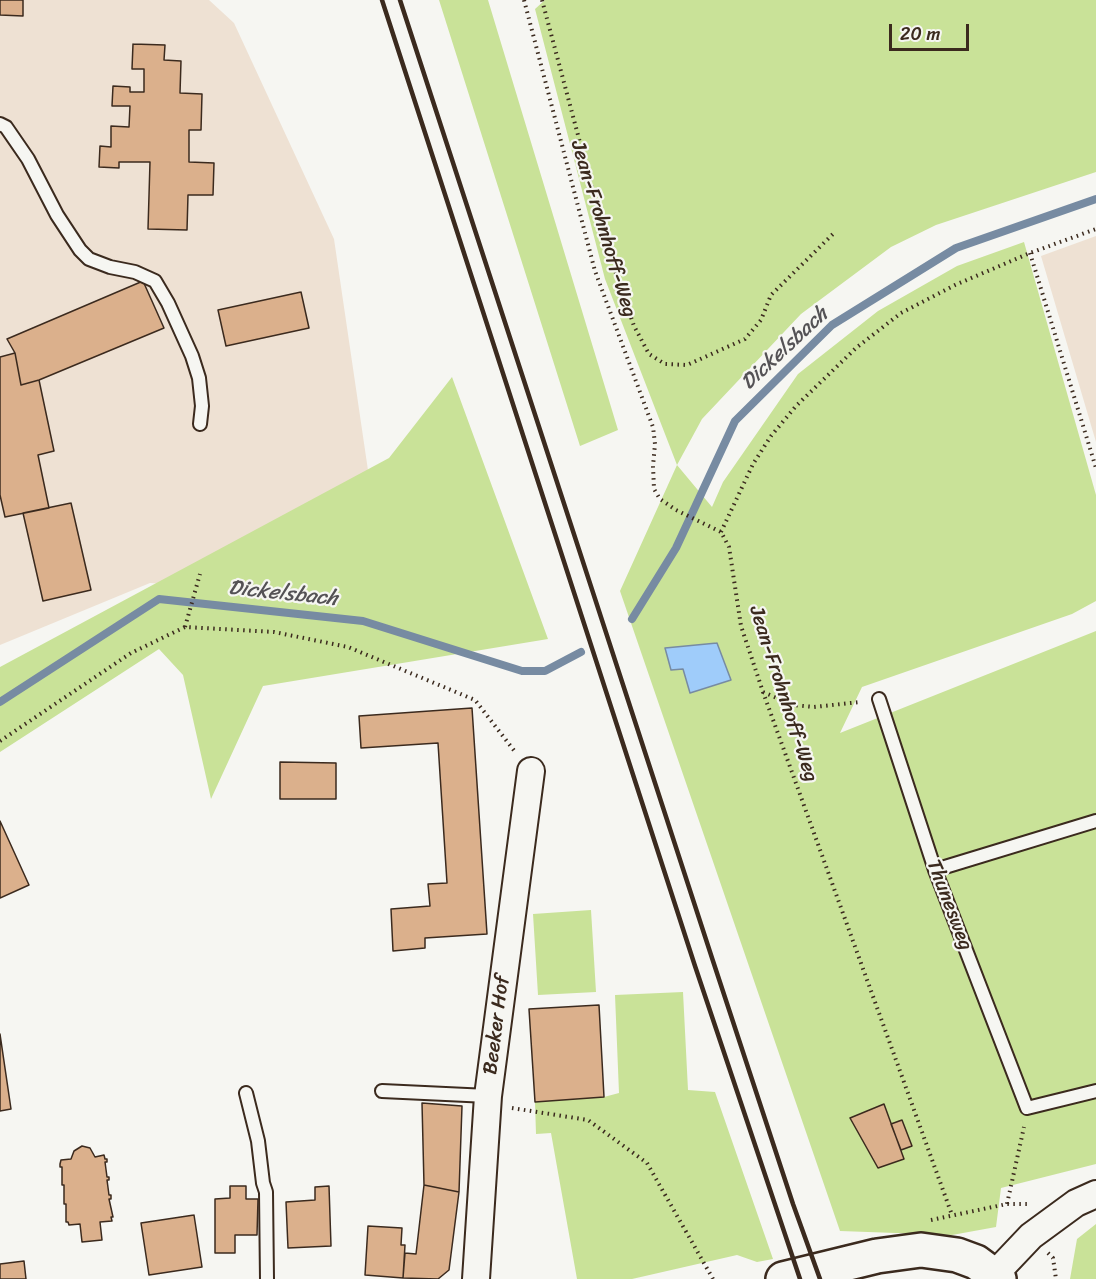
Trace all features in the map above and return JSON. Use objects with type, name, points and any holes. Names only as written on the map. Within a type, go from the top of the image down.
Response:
[{"type":"main road","points":[[783,1279],[877,1256],[921,1250],[957,1255],[976,1262],[997,1277]]},
{"type":"street","name":"Beeker Hof","points":[[476,1279],[488,1100],[531,771]]},
{"type":"street","points":[[997,1277],[1031,1236],[1076,1203],[1096,1194]]},
{"type":"lane","points":[[0,124],[6,127],[28,159],[57,215],[80,250],[89,259],[110,267],[135,272],[155,281],[168,303],[192,356],[199,378],[202,406],[200,424]]},
{"type":"lane","name":"Thunesweg","points":[[879,699],[935,870],[1028,1108]]},
{"type":"lane","points":[[935,870],[1096,821]]},
{"type":"lane","points":[[1028,1108],[1096,1090]]},
{"type":"lane","points":[[382,1091],[488,1100]]},
{"type":"lane","points":[[246,1093],[258,1141],[266,1192],[267,1279]]},
{"type":"path","name":"Jean-Frohnhoff-Weg","points":[[524,0],[595,271],[653,427],[654,489],[660,499],[676,510],[721,532],[729,547],[741,626],[763,692],[952,1215],[1007,1204],[1028,1108]]},
{"type":"path","points":[[542,0],[611,260],[634,326],[649,354],[665,364],[687,365],[745,339],[761,320],[771,295],[835,232]]},
{"type":"path","points":[[721,532],[753,464],[771,436],[796,406],[856,348],[901,313],[955,285],[1030,253],[1096,229]]},
{"type":"path","points":[[1030,253],[1096,468]]},
{"type":"path","points":[[185,627],[200,574]]},
{"type":"path","points":[[0,741],[131,653],[185,627],[274,632],[348,647],[475,700],[531,771]]},
{"type":"path","points":[[763,692],[793,705],[814,707],[879,699]]},
{"type":"path","points":[[488,1100],[588,1120],[647,1163],[713,1279]]},
{"type":"shaded area","points":[[0,0],[209,0],[234,23],[334,239],[375,518],[331,594],[150,583],[0,645]]},
{"type":"shaded area","points":[[1096,236],[1096,442],[1041,256]]},
{"type":"green space","points":[[439,0],[488,0],[618,430],[580,446]]},
{"type":"green space","points":[[545,0],[1096,0],[1096,172],[936,225],[891,247],[801,314],[702,419],[677,465],[605,279],[535,9]]},
{"type":"green space","points":[[1024,242],[1096,495],[1096,601],[1072,614],[862,687],[840,733],[1096,631],[1096,1164],[1001,1188],[996,1227],[952,1235],[840,1231],[620,591],[677,465],[712,507],[723,482],[798,374],[878,311],[957,266]]},
{"type":"green space","points":[[452,377],[548,639],[263,686],[211,799],[183,675],[159,649],[0,752],[0,667],[389,458]]},
{"type":"green space","points":[[591,910],[596,992],[538,995],[533,914]]},
{"type":"green space","points":[[683,992],[688,1090],[715,1092],[773,1259],[757,1262],[737,1255],[632,1279],[577,1279],[551,1133],[536,1134],[535,1102],[604,1097],[619,1093],[615,995]]},
{"type":"green space","points":[[1096,1224],[1096,1279],[1070,1279],[1077,1239]]},
{"type":"water","points":[[717,643],[731,680],[690,693],[683,669],[671,670],[665,648]]},
{"type":"building","points":[[0,0],[23,0],[23,16],[0,15]]},
{"type":"building","points":[[133,44],[165,45],[164,60],[181,61],[180,93],[202,94],[201,130],[189,130],[189,162],[214,163],[213,195],[188,195],[187,230],[148,229],[150,162],[119,162],[119,168],[99,167],[100,146],[111,147],[111,126],[129,127],[130,106],[112,106],[113,86],[130,87],[130,92],[144,92],[144,69],[132,69]]},
{"type":"building","points":[[143,281],[164,328],[39,380],[21,385],[15,353],[7,339]]},
{"type":"building","points":[[301,292],[309,328],[226,346],[218,310]]},
{"type":"building","points":[[15,353],[21,385],[39,380],[54,451],[38,455],[49,508],[5,517],[0,495],[0,357]]},
{"type":"building","points":[[71,503],[91,590],[43,601],[23,513]]},
{"type":"building","points":[[472,708],[487,934],[425,938],[425,948],[393,951],[391,909],[430,906],[428,884],[447,883],[438,743],[361,748],[359,716]]},
{"type":"building","points":[[280,762],[336,763],[336,799],[280,799]]},
{"type":"building","points":[[0,821],[29,885],[0,898]]},
{"type":"building","points":[[599,1005],[604,1097],[535,1102],[529,1009]]},
{"type":"building","points":[[0,1034],[11,1109],[0,1111]]},
{"type":"building","points":[[422,1103],[462,1106],[459,1192],[424,1185]]},
{"type":"building","points":[[884,1104],[904,1159],[878,1168],[850,1118]]},
{"type":"building","points":[[902,1120],[912,1146],[901,1150],[891,1124]]},
{"type":"building","points":[[82,1146],[90,1148],[95,1157],[104,1155],[107,1159],[105,1162],[113,1217],[111,1217],[112,1221],[100,1222],[102,1240],[82,1242],[80,1224],[69,1225],[66,1222],[66,1204],[64,1204],[64,1185],[62,1185],[60,1164],[61,1160],[71,1159],[74,1151]]},
{"type":"building","points":[[424,1185],[459,1192],[449,1270],[438,1279],[403,1278],[405,1253],[416,1254]]},
{"type":"building","points":[[230,1186],[246,1186],[246,1199],[258,1199],[257,1235],[235,1235],[235,1253],[215,1253],[215,1199],[230,1198]]},
{"type":"building","points":[[329,1186],[331,1246],[288,1248],[286,1202],[315,1200],[315,1187]]},
{"type":"building","points":[[194,1215],[202,1267],[149,1275],[141,1223]]},
{"type":"building","points":[[368,1226],[402,1228],[401,1245],[405,1245],[403,1278],[365,1275]]},
{"type":"building","points":[[24,1261],[26,1279],[0,1279],[0,1264]]},
{"type":"waterway","name":"Dickelsbach","points":[[632,619],[676,548],[735,421],[832,325],[956,248],[1096,199]]},
{"type":"waterway","name":"Dickelsbach","points":[[0,702],[159,599],[363,621],[522,671],[545,671],[581,652]]},
{"type":"railway","points":[[382,0],[695,966],[800,1279]]},
{"type":"railway","points":[[400,0],[713,961],[820,1279]]}]
